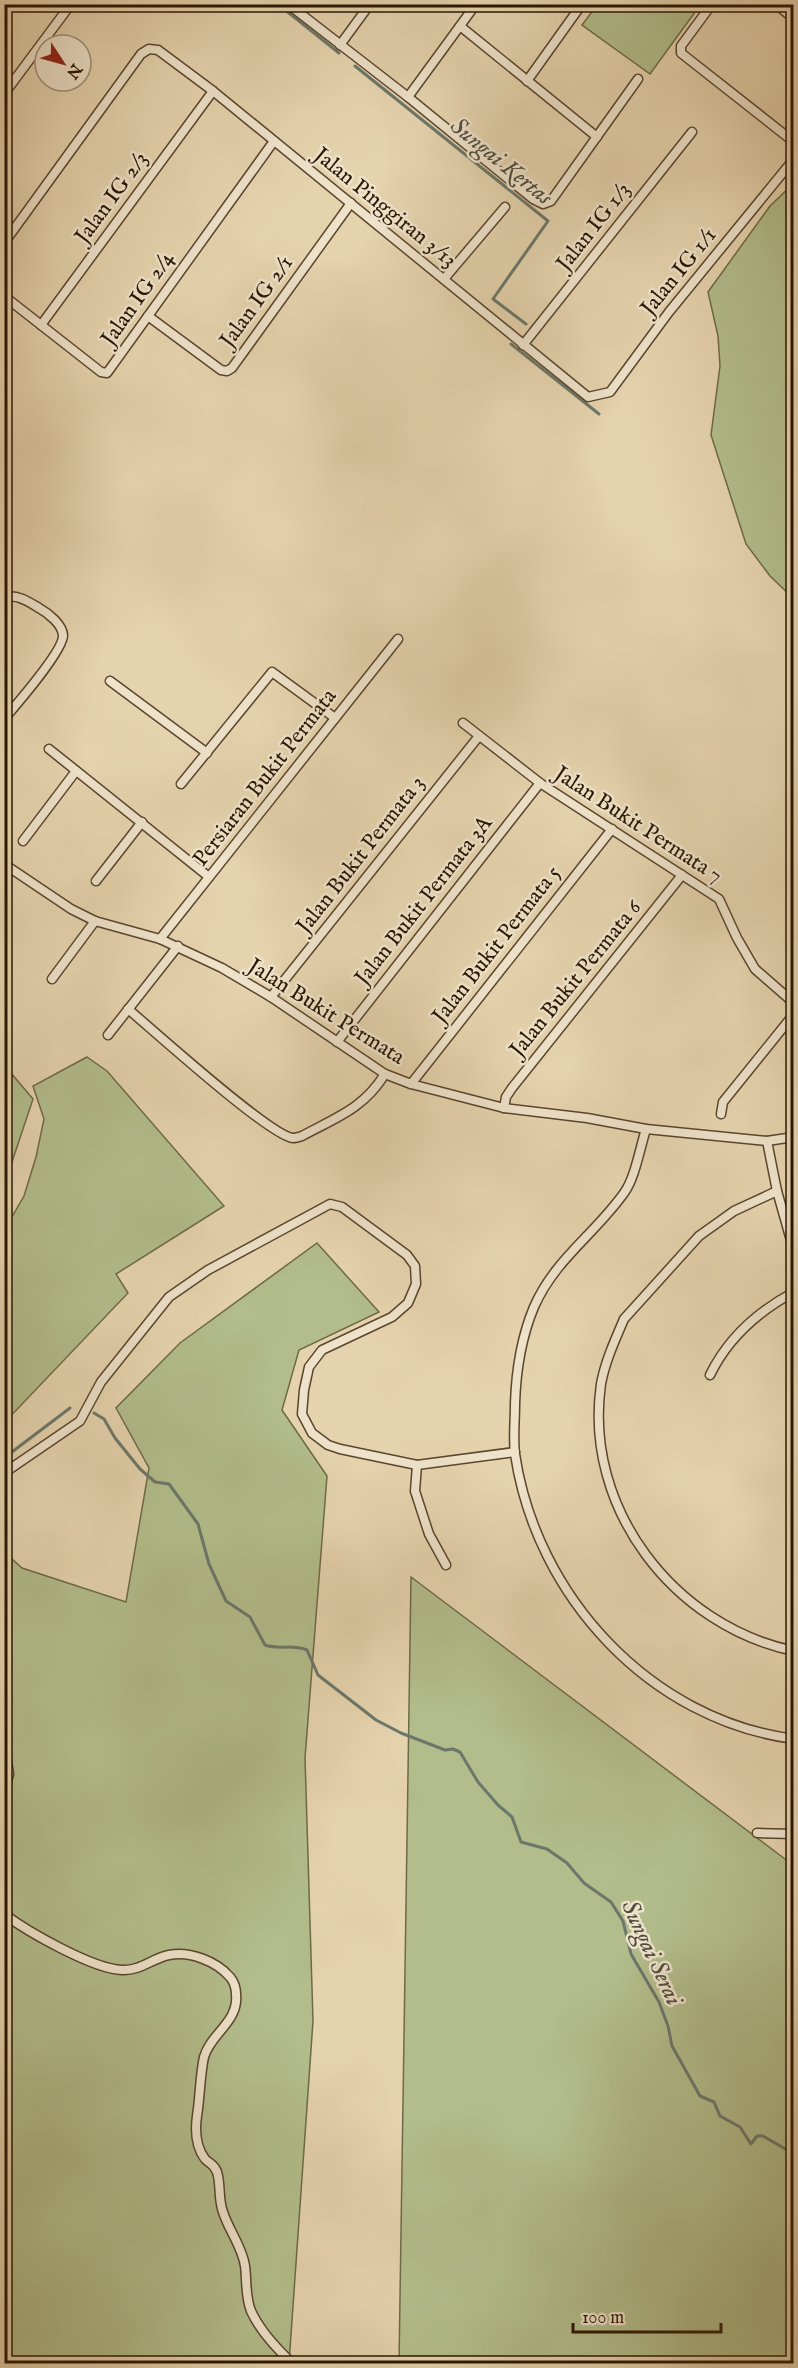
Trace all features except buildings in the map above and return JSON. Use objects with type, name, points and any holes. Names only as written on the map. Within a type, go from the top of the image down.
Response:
[{"type":"street","points":[[288,4],[408,97],[533,199],[543,204],[551,201],[638,79]]},
{"type":"street","points":[[340,45],[370,4]]},
{"type":"street","points":[[408,97],[476,4]]},
{"type":"street","points":[[527,81],[582,4]]},
{"type":"street","points":[[712,4],[681,46],[681,53],[794,142]]},
{"type":"street","points":[[776,4],[794,19]]},
{"type":"street","points":[[4,94],[68,8]]},
{"type":"street","points":[[460,26],[597,137]]},
{"type":"street","name":"Jalan Pinggiran 3/13","points":[[4,243],[141,54],[149,49],[158,50],[213,91],[588,397]]},
{"type":"street","name":"Jalan IG 2/3","points":[[41,325],[213,91]]},
{"type":"street","name":"Jalan IG 1/3","points":[[524,345],[692,132]]},
{"type":"street","name":"Jalan IG 2/4","points":[[4,296],[101,372],[107,373],[274,141]]},
{"type":"street","name":"Jalan IG 1/1","points":[[588,397],[610,392],[669,312],[794,159]]},
{"type":"street","name":"Jalan IG 2/1","points":[[148,316],[220,370],[227,371],[232,368],[351,203]]},
{"type":"street","points":[[444,279],[505,207]]},
{"type":"street","points":[[4,598],[10,596],[21,598],[42,610],[60,626],[63,635],[58,651],[4,719]]},
{"type":"street","name":"Persiaran Bukit Permata","points":[[160,939],[398,639]]},
{"type":"street","points":[[181,784],[272,672],[335,718]]},
{"type":"street","points":[[110,681],[207,753]]},
{"type":"street","name":"Jalan Bukit Permata 7","points":[[463,723],[540,783],[719,899],[737,938],[755,969],[794,1003]]},
{"type":"street","name":"Jalan Bukit Permata 3","points":[[271,997],[478,736]]},
{"type":"street","points":[[49,749],[209,877]]},
{"type":"street","points":[[23,842],[76,771]]},
{"type":"street","name":"Jalan Bukit Permata 3A","points":[[338,1042],[540,783]]},
{"type":"street","points":[[96,881],[142,822]]},
{"type":"street","name":"Jalan Bukit Permata 5","points":[[411,1084],[612,829]]},
{"type":"street","name":"Jalan Bukit Permata","points":[[4,864],[71,909],[95,921],[160,939],[222,968],[271,997],[385,1074],[411,1084],[504,1108],[646,1129],[766,1141],[794,1137]]},
{"type":"street","name":"Jalan Bukit Permata 6","points":[[504,1108],[506,1097],[512,1088],[682,875]]},
{"type":"street","points":[[52,979],[95,921]]},
{"type":"street","points":[[108,1035],[178,946]]},
{"type":"street","points":[[128,1009],[244,1107],[280,1133],[292,1138],[302,1136],[361,1104],[375,1090],[385,1074]]},
{"type":"street","points":[[721,1114],[723,1102],[794,1014]]},
{"type":"street","points":[[646,1129],[626,1191],[559,1264],[534,1308],[516,1374],[515,1452],[521,1485],[532,1522],[565,1590],[611,1645],[636,1670],[687,1704],[743,1728],[773,1737],[794,1740]]},
{"type":"street","points":[[766,1141],[794,1251]]},
{"type":"street","points":[[777,1191],[734,1210],[699,1236],[624,1320],[606,1366],[602,1384],[600,1438],[609,1484],[619,1508],[646,1556],[669,1585],[715,1620],[749,1637],[794,1651]]},
{"type":"street","points":[[4,1473],[80,1421],[100,1382],[169,1297],[208,1270],[330,1204],[342,1207],[406,1255],[415,1266],[416,1284],[408,1304],[392,1317],[322,1350],[309,1367],[302,1414],[312,1434],[328,1445],[384,1460],[417,1465],[515,1452]]},
{"type":"street","points":[[710,1375],[720,1354],[746,1324],[794,1292]]},
{"type":"street","points":[[417,1465],[415,1491],[429,1534],[446,1565]]},
{"type":"street","points":[[4,1744],[9,1774],[4,1793]]},
{"type":"street","points":[[757,1833],[794,1834]]},
{"type":"street","points":[[4,1914],[21,1926],[104,1967],[123,1971],[144,1967],[168,1955],[193,1955],[216,1966],[231,1978],[237,2003],[229,2022],[214,2039],[204,2057],[195,2134],[206,2159],[214,2164],[218,2175],[222,2209],[228,2226],[239,2243],[245,2266],[245,2287],[251,2310],[274,2346],[293,2364]]},
{"type":"green space","points":[[695,4],[698,8],[650,74],[582,25],[597,5]]},
{"type":"green space","points":[[793,184],[793,598],[770,576],[746,544],[711,435],[720,366],[718,336],[708,292],[770,206]]},
{"type":"green space","points":[[87,1057],[107,1071],[224,1206],[116,1274],[128,1293],[5,1422],[5,1229],[24,1196],[36,1157],[44,1119],[33,1086]]},
{"type":"green space","points":[[5,1066],[33,1099],[5,1183]]},
{"type":"green space","points":[[317,1243],[379,1312],[299,1350],[282,1410],[327,1476],[305,1758],[313,2021],[289,2363],[5,2363],[4,1552],[22,1568],[126,1602],[149,1468],[116,1408],[180,1343]]},
{"type":"green space","points":[[411,1577],[793,1865],[794,2363],[399,2364]]},
{"type":"waterway","points":[[284,9],[339,53]]},
{"type":"waterway","name":"Sungai Kertas","points":[[355,66],[548,221],[493,299],[526,324]]},
{"type":"waterway","name":"Sungai Kertas","points":[[511,344],[599,414]]},
{"type":"waterway","name":"Sungai Serai","points":[[4,1458],[70,1408]]},
{"type":"waterway","name":"Sungai Serai","points":[[94,1413],[104,1419],[115,1438],[140,1469],[155,1482],[169,1484],[198,1524],[209,1564],[226,1601],[250,1617],[265,1645],[307,1650],[318,1675],[376,1720],[401,1733],[445,1750],[453,1749],[460,1752],[478,1782],[512,1817],[521,1842],[547,1849],[567,1863],[584,1883],[611,1902],[623,1921],[631,1954],[659,2002],[668,2026],[672,2046],[700,2096],[714,2102],[720,2116],[740,2127],[751,2144],[757,2136],[763,2136],[794,2154]]}]
